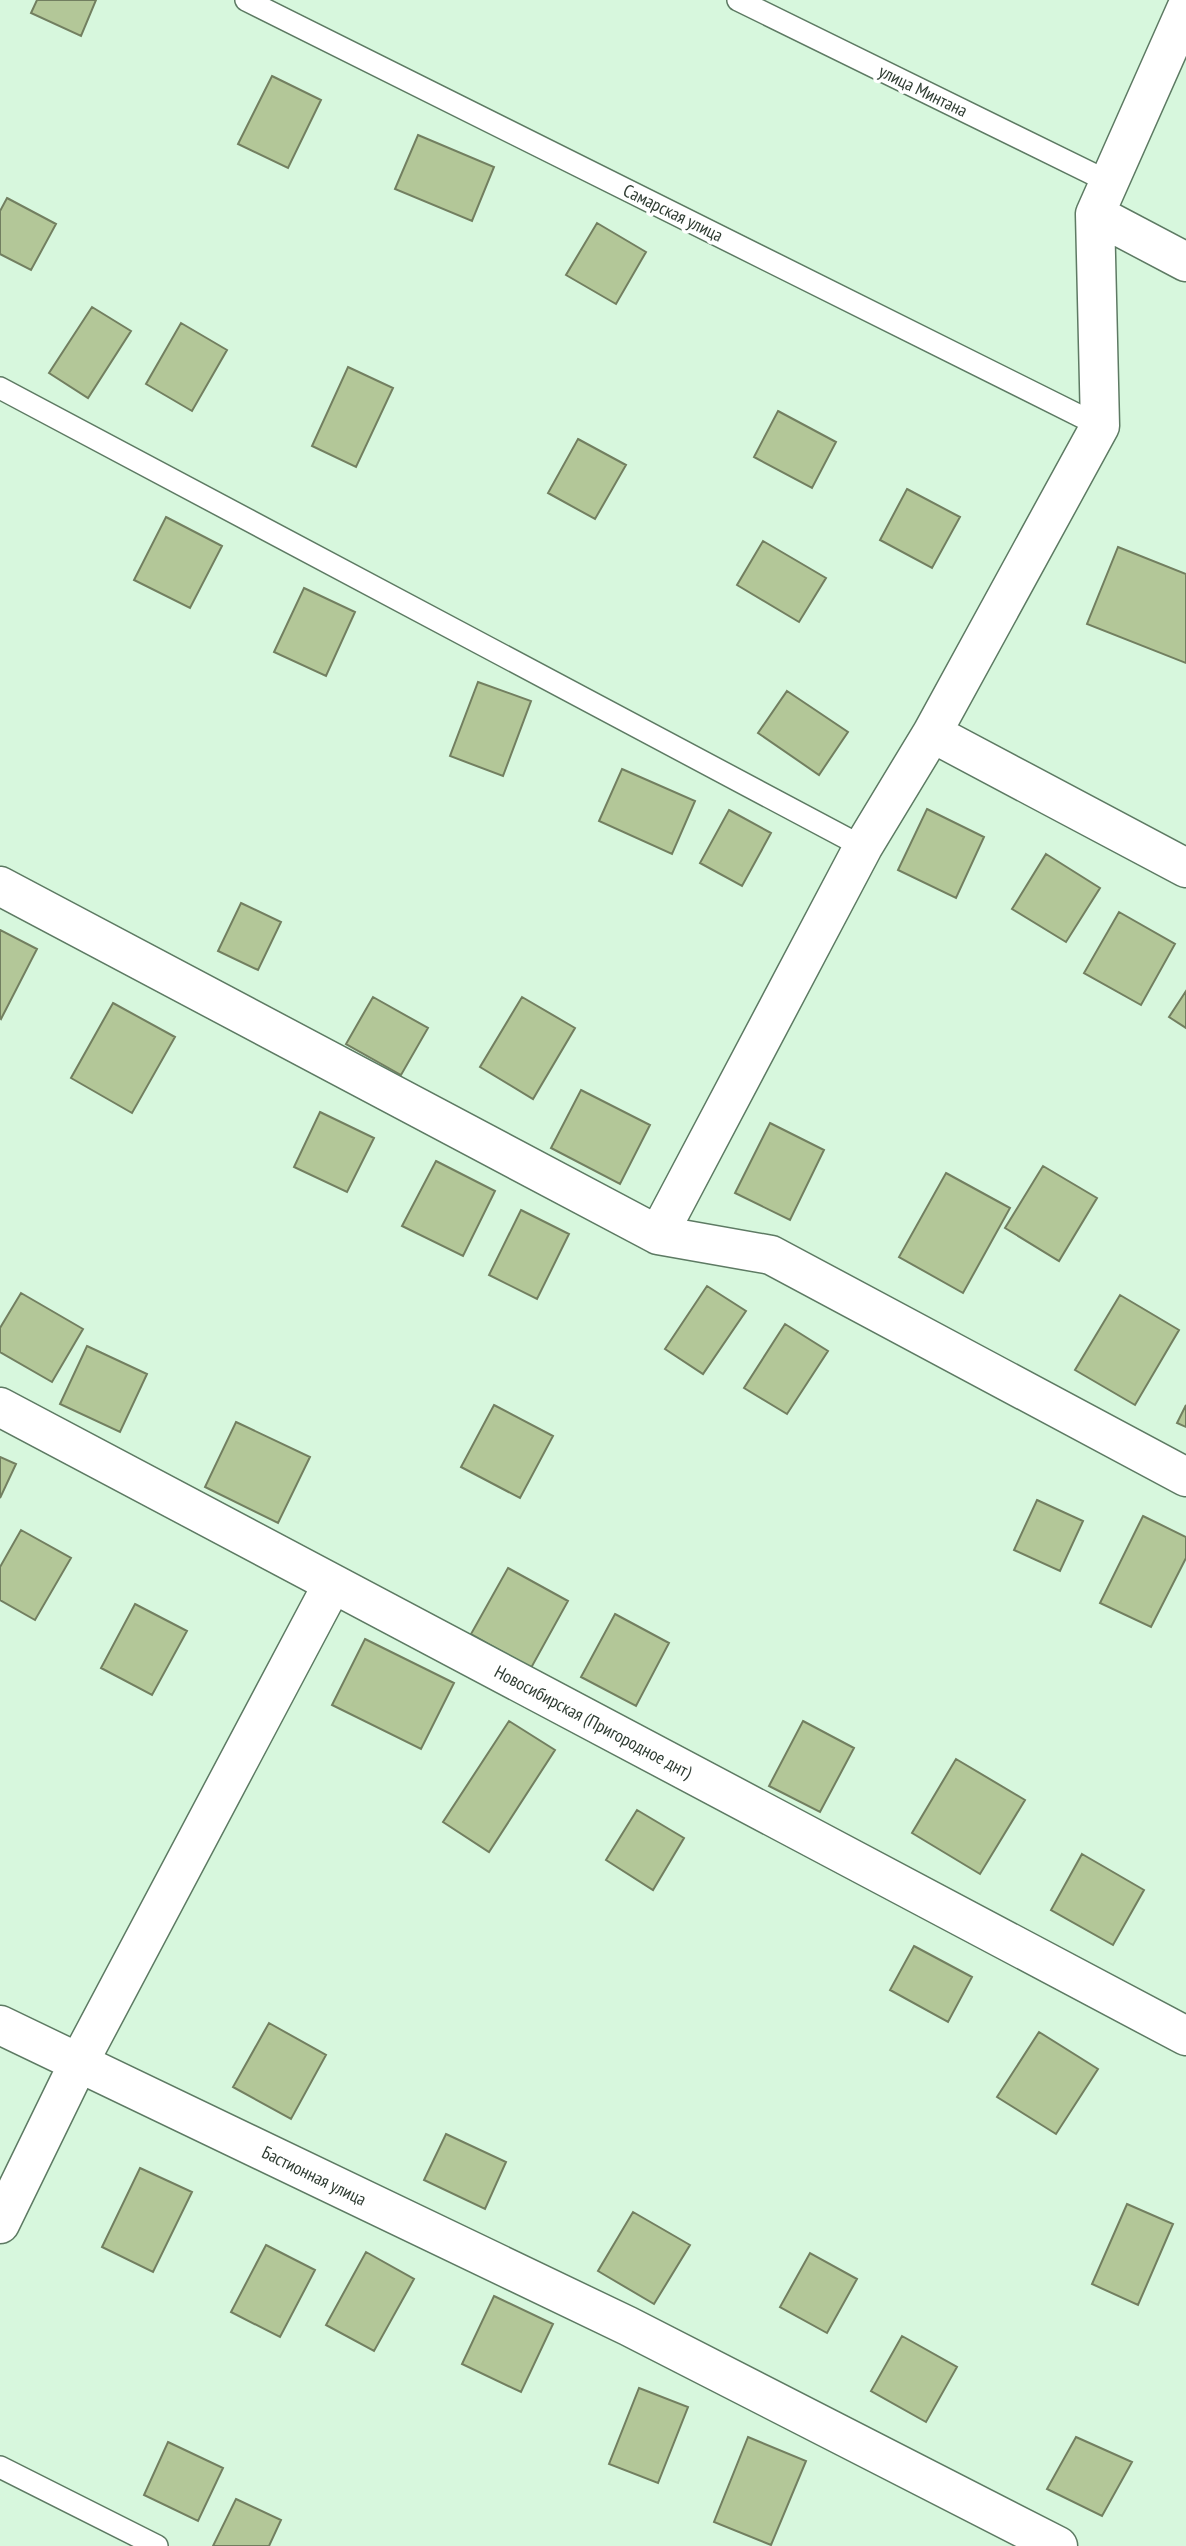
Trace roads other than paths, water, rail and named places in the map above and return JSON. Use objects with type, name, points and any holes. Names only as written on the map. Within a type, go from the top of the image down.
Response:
[{"type":"street","points":[[657,1235],[863,847],[932,733],[1100,426],[1102,198],[1186,9]]},
{"type":"street","points":[[1102,198],[1186,262]]},
{"type":"street","points":[[932,733],[1186,868]]},
{"type":"street","points":[[0,886],[657,1235],[771,1255],[1186,1477]]},
{"type":"street","name":"Новосибирская (Пригородное днт)","points":[[0,1407],[1186,2036]]},
{"type":"street","points":[[0,2224],[78,2064],[332,1585]]},
{"type":"street","name":"Бастионная улица","points":[[0,2025],[628,2326],[1058,2546]]},
{"type":"lane","name":"Самарская улица","points":[[246,0],[1100,426]]},
{"type":"lane","name":"улица Минтана","points":[[738,0],[1102,198]]},
{"type":"lane","points":[[0,388],[863,847]]},
{"type":"lane","points":[[0,2467],[157,2546]]}]
